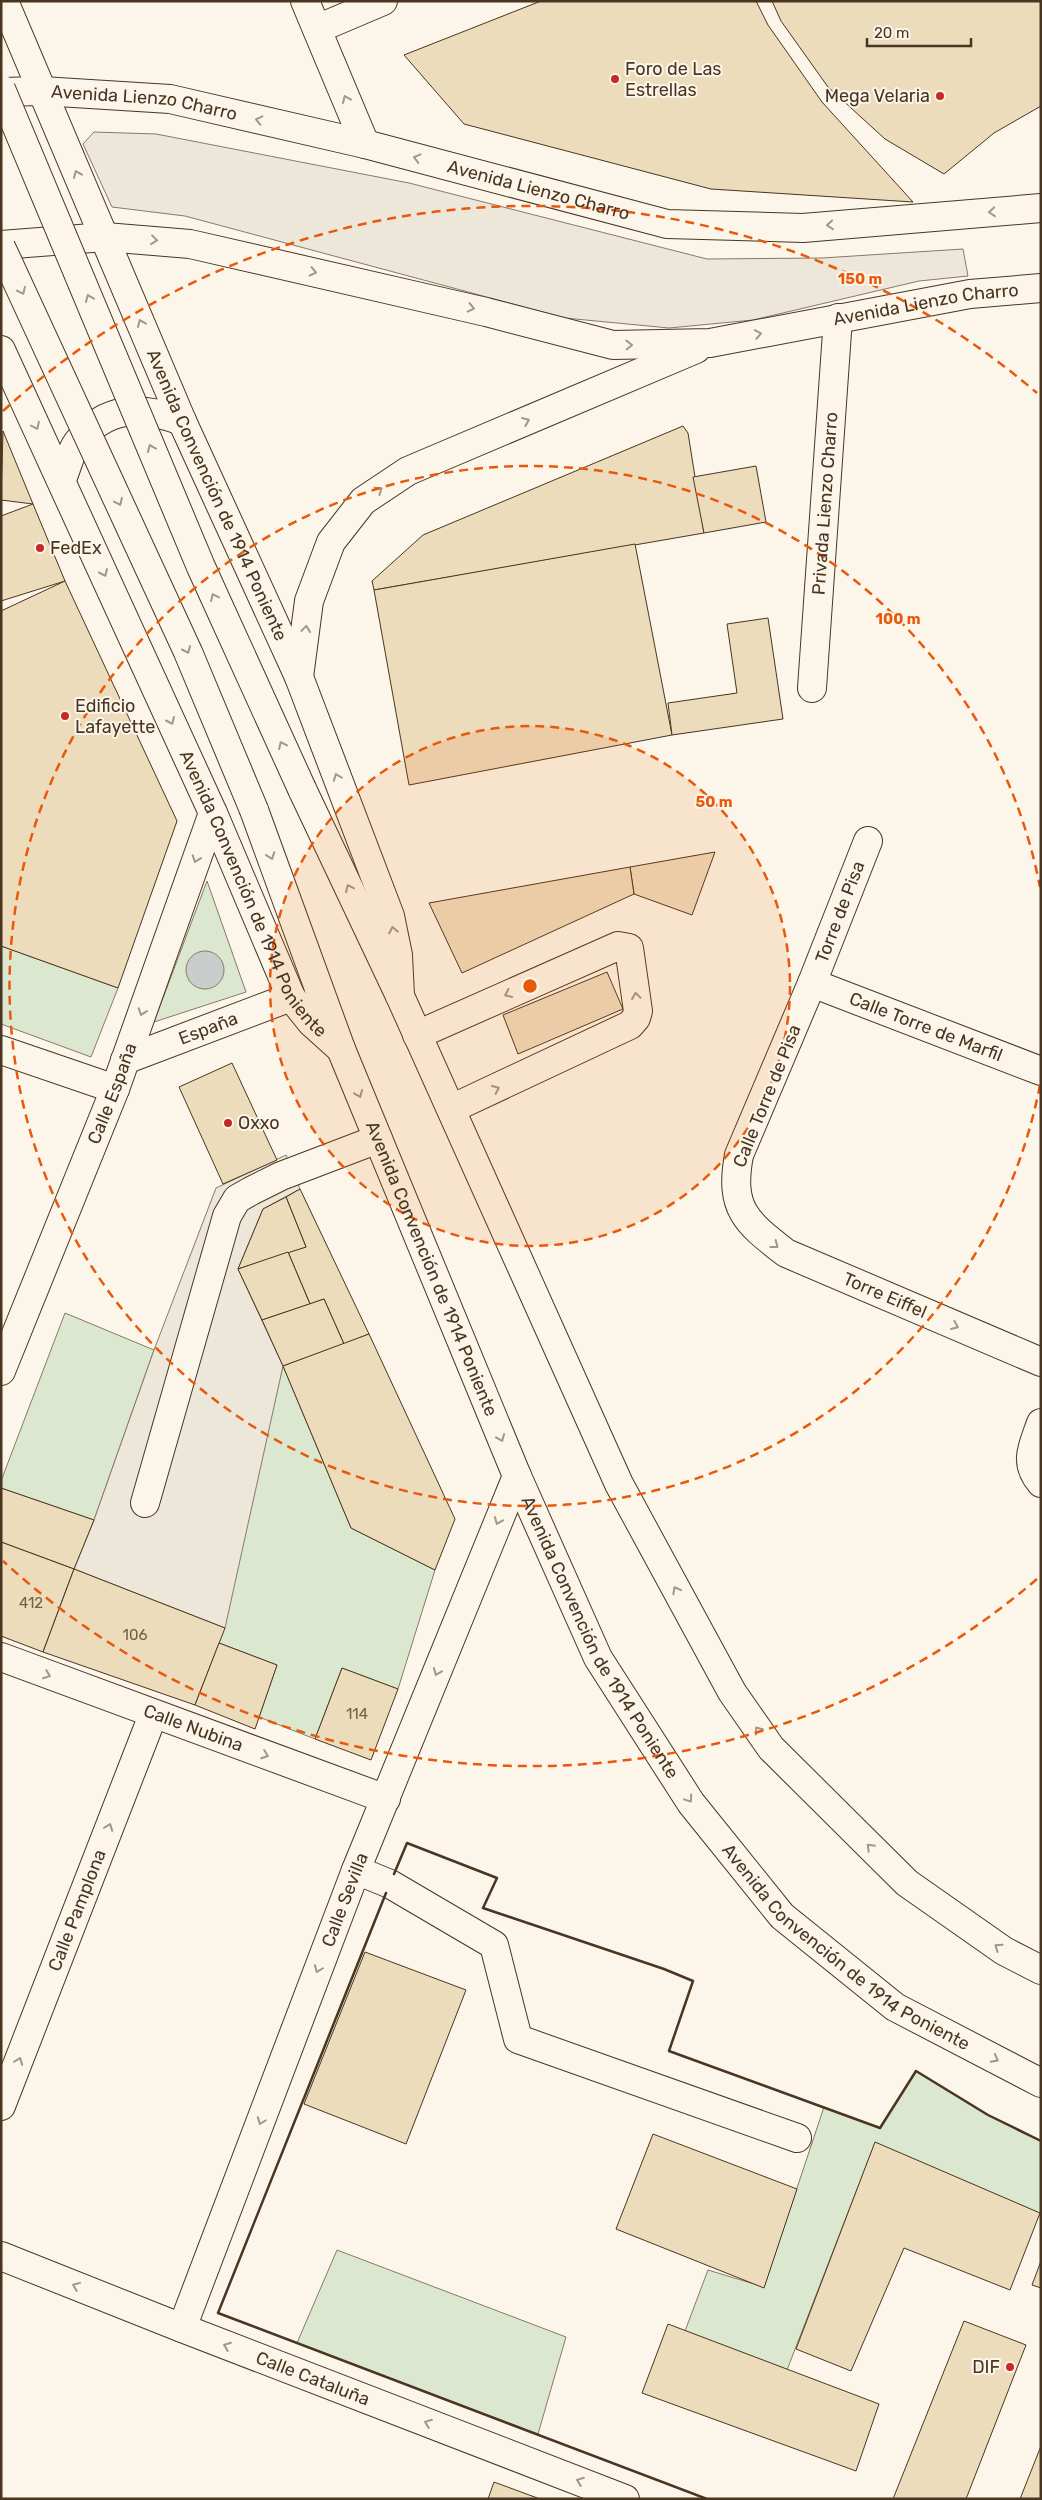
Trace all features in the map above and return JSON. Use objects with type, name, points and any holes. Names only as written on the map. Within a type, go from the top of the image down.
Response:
[{"type":"street","name":"Avenida Convención de 1914 Poniente","points":[[4,1],[182,421],[299,677],[390,916],[398,955],[400,996]]},
{"type":"street","points":[[305,1],[365,144]]},
{"type":"street","points":[[317,29],[382,1]]},
{"type":"street","name":"Avenida Convención de 1914 Poniente","points":[[1,90],[201,567],[302,789],[452,1109],[619,1484],[732,1692],[771,1748],[906,1883],[1004,1951],[1041,1970]]},
{"type":"street","name":"Avenida Lienzo Charro","points":[[1,90],[170,99],[365,144],[667,224],[803,228],[1041,208]]},
{"type":"street","name":"Avenida Lienzo Charro","points":[[1,246],[105,237],[190,244],[486,312],[613,345],[710,343],[970,294],[1041,288]]},
{"type":"street","name":"Avenida Convención de 1914 Poniente","points":[[1,246],[188,652],[254,810],[340,1049],[516,1476],[598,1658],[691,1803],[782,1916],[895,2007],[1041,2083]]},
{"type":"street","name":"Privada Lienzo Charro","points":[[812,688],[838,318]]},
{"type":"street","points":[[299,677],[309,601],[331,542],[363,501],[408,471],[710,343]]},
{"type":"street","name":"Avenida Convención de 1914 Poniente","points":[[1,350],[10,390],[62,479],[212,813],[291,997],[311,1022],[340,1049]]},
{"type":"street","points":[[62,479],[76,444],[102,419],[123,412],[154,411],[182,421]]},
{"type":"street","name":"Calle España","points":[[1,1371],[115,1088],[212,813]]},
{"type":"street","name":"Torre de Pisa","points":[[812,983],[868,841]]},
{"type":"street","points":[[417,1035],[618,946],[629,948],[638,1011],[636,1018],[630,1025],[452,1109]]},
{"type":"street","name":"Calle Torre de Marfil","points":[[812,983],[1041,1071]]},
{"type":"street","name":"Calle Torre de Pisa","points":[[742,1210],[734,1181],[739,1155],[812,983]]},
{"type":"street","name":"España","points":[[125,1060],[291,997]]},
{"type":"street","points":[[1,1050],[115,1088]]},
{"type":"street","points":[[144,1503],[227,1216],[237,1200],[282,1176],[378,1139]]},
{"type":"street","name":"Torre Eiffel","points":[[742,1210],[755,1229],[786,1253],[1041,1362]]},
{"type":"street","points":[[1041,1423],[1031,1451],[1032,1472],[1041,1483]]},
{"type":"street","name":"Calle Sevilla","points":[[182,2328],[356,1870],[516,1476]]},
{"type":"street","name":"Calle Nubina","points":[[1,1658],[153,1715],[386,1798]]},
{"type":"street","name":"Calle Pamplona","points":[[1,2106],[153,1715]]},
{"type":"street","points":[[356,1870],[390,1884],[494,1945],[518,2039],[797,2138]]},
{"type":"street","name":"Calle Cataluña","points":[[1,2256],[625,2499]]},
{"type":"green space","points":[[207,881],[246,992],[154,1022]]},
{"type":"green space","points":[[1,946],[118,988],[91,1057],[1,1024]]},
{"type":"green space","points":[[65,1313],[154,1350],[94,1520],[1,1488],[1,1481]]},
{"type":"green space","points":[[283,1366],[351,1528],[435,1570],[398,1689],[342,1668],[315,1739],[259,1717],[277,1665],[219,1643],[216,1625]]},
{"type":"green space","points":[[916,2071],[988,2115],[1041,2141],[1041,2214],[875,2143],[787,2370],[685,2331],[708,2270],[764,2287],[824,2107],[880,2128]]},
{"type":"green space","points":[[337,2250],[566,2337],[538,2434],[297,2343]]},
{"type":"shaded area","points":[[94,132],[156,134],[409,183],[707,259],[822,258],[963,249],[968,276],[919,281],[753,320],[669,328],[565,318],[185,216],[112,207],[83,144]]},
{"type":"shaded area","points":[[205,951],[218,957],[224,970],[218,983],[205,989],[192,983],[186,970],[192,957]]},
{"type":"shaded area","points":[[286,1155],[300,1189],[263,1209],[238,1269],[283,1366],[225,1628],[74,1569],[94,1520],[154,1350],[216,1188]]},
{"type":"building","name":"Foro de Las Estrellas","points":[[541,1],[756,1],[768,25],[822,102],[913,202],[711,189],[464,124],[404,55]]},
{"type":"building","name":"Mega Velaria","points":[[772,1],[1041,1],[1041,106],[994,133],[944,174],[885,139],[828,87],[781,21]]},
{"type":"building","points":[[683,426],[688,433],[704,533],[374,590],[372,581],[423,535]]},
{"type":"building","points":[[3,431],[33,504],[1,500]]},
{"type":"building","points":[[756,466],[766,522],[704,533],[693,477]]},
{"type":"building","points":[[33,504],[65,581],[1,601],[1,516]]},
{"type":"building","points":[[635,544],[672,735],[409,785],[374,590]]},
{"type":"building","name":"Edificio Lafayette","points":[[65,581],[177,821],[118,988],[1,946],[1,611]]},
{"type":"building","points":[[768,618],[783,719],[672,735],[668,703],[737,693],[727,624]]},
{"type":"building","points":[[715,852],[692,915],[634,894],[630,867]]},
{"type":"building","points":[[630,867],[634,894],[462,973],[429,903]]},
{"type":"building","points":[[607,972],[623,1009],[518,1054],[503,1015]]},
{"type":"building","name":"Oxxo","points":[[232,1063],[277,1160],[223,1184],[179,1087]]},
{"type":"building","points":[[300,1189],[369,1334],[344,1344],[324,1299],[310,1304],[288,1252],[306,1247],[286,1197]]},
{"type":"building","points":[[286,1197],[306,1247],[238,1269],[263,1209]]},
{"type":"building","points":[[288,1252],[310,1304],[262,1320],[238,1269]]},
{"type":"building","points":[[324,1299],[344,1344],[283,1366],[262,1320]]},
{"type":"building","points":[[369,1334],[455,1519],[435,1570],[351,1528],[283,1366]]},
{"type":"building","points":[[1,1488],[94,1520],[74,1569],[1,1542]]},
{"type":"building","points":[[1,1542],[74,1569],[43,1652],[1,1636]]},
{"type":"building","points":[[74,1569],[225,1628],[195,1705],[43,1652]]},
{"type":"building","points":[[219,1643],[277,1665],[255,1729],[195,1705]]},
{"type":"building","points":[[342,1668],[398,1689],[371,1760],[315,1739]]},
{"type":"building","points":[[365,1952],[466,1990],[406,2144],[304,2104]]},
{"type":"building","points":[[653,2134],[797,2189],[764,2288],[616,2229]]},
{"type":"building","points":[[875,2142],[1040,2213],[1010,2290],[904,2248],[851,2371],[796,2349]]},
{"type":"building","points":[[1041,2261],[1041,2288],[1032,2285]]},
{"type":"building","points":[[964,2321],[1026,2345],[966,2499],[893,2499]]},
{"type":"building","points":[[668,2324],[879,2404],[856,2471],[642,2393]]},
{"type":"building","points":[[1041,2446],[1041,2499],[1020,2499]]},
{"type":"building","points":[[494,2482],[540,2499],[488,2499]]},
{"type":"wall","points":[[394,1874],[407,1843],[497,1878],[483,1908],[664,1969],[693,1981],[669,2051],[880,2128],[916,2071],[988,2115],[1041,2141]]},
{"type":"wall","points":[[386,1893],[218,2313],[707,2499]]},
{"type":"place","name":"Foro de Las Estrellas","points":[[615,79]]},
{"type":"place","name":"Mega Velaria","points":[[940,96]]},
{"type":"place","name":"FedEx","points":[[40,548]]},
{"type":"place","name":"Edificio Lafayette","points":[[65,716]]},
{"type":"place","name":"Oxxo","points":[[228,1123]]},
{"type":"place","name":"DIF","points":[[1010,2367]]}]
